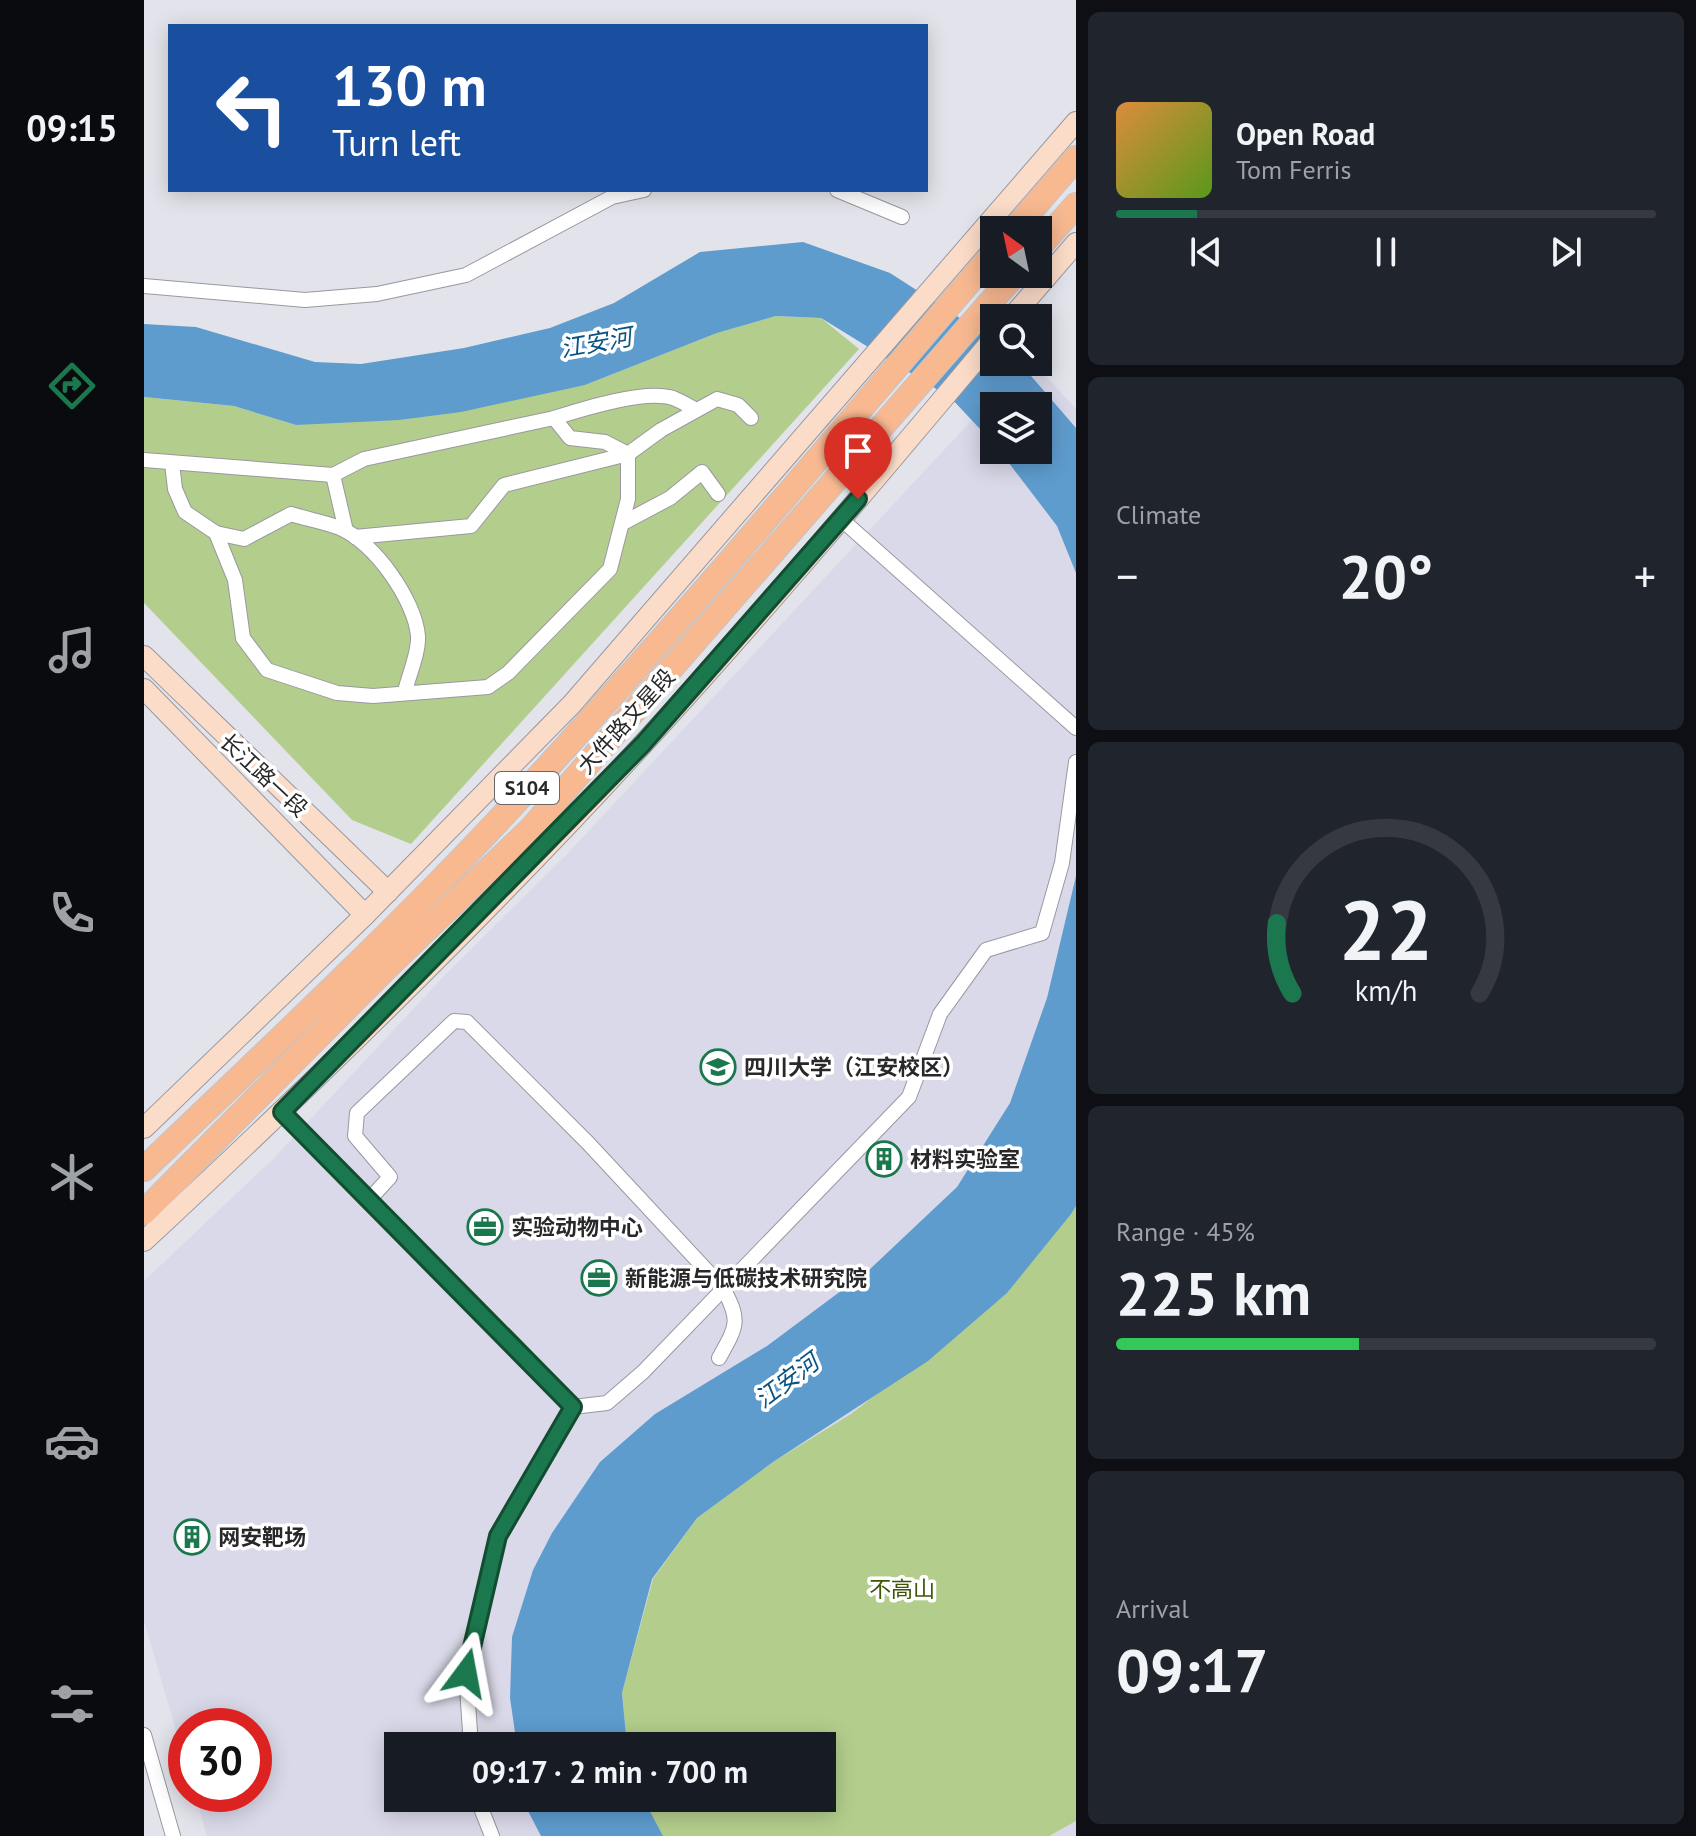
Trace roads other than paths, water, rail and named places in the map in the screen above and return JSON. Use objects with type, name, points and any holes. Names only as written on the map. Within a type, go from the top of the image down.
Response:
[{"type":"main road","points":[[1026,216],[1076,158]]},
{"type":"main road","points":[[1052,232],[1076,205]]},
{"type":"main road","name":"大件路文星段","points":[[144,1169],[382,940],[509,809],[654,649],[980,270]]},
{"type":"main road","name":"大件路文星段","points":[[144,1212],[388,966],[531,829],[1002,288]]},
{"type":"street","points":[[144,1128],[365,915],[572,704],[1076,122]]},
{"type":"street","points":[[144,286],[305,300],[377,294],[466,275],[612,197],[635,192]]},
{"type":"street","points":[[842,192],[902,217]]},
{"type":"street","points":[[1023,304],[1076,243]]},
{"type":"street","points":[[144,1241],[282,1112],[643,744],[841,519],[980,355]]},
{"type":"street","points":[[144,460],[333,475],[364,459],[554,418],[586,408],[671,397],[696,410]]},
{"type":"street","points":[[172,463],[175,489],[185,512],[216,533],[244,539],[291,514],[350,534],[471,526],[504,485],[628,454],[717,399],[738,405],[751,418]]},
{"type":"street","points":[[554,418],[570,438],[605,442],[628,454]]},
{"type":"street","points":[[216,533],[235,580],[243,638],[267,670],[337,693],[373,696],[405,691],[488,687],[508,673],[610,569],[623,523],[628,454]]},
{"type":"street","points":[[623,523],[670,498],[702,472],[718,494]]},
{"type":"street","points":[[333,475],[350,534],[394,578],[411,607],[418,639],[405,691]]},
{"type":"street","points":[[841,519],[1076,728]]},
{"type":"street","name":"长江路一段","points":[[144,656],[388,892]]},
{"type":"street","name":"长江路一段","points":[[144,689],[365,915]]},
{"type":"street","points":[[573,1407],[607,1403],[643,1372],[909,1097],[940,1014],[986,950],[1042,933],[1062,863],[1076,762]]},
{"type":"street","points":[[369,1200],[390,1177],[355,1136],[357,1113],[454,1021],[467,1022],[588,1143],[723,1288],[737,1313],[735,1328],[719,1358]]},
{"type":"street","points":[[282,1112],[573,1407]]},
{"type":"street","points":[[470,1732],[466,1673],[498,1536],[573,1407]]},
{"type":"street","points":[[144,1735],[173,1836]]},
{"type":"street","points":[[483,1812],[492,1836]]},
{"type":"water","name":"江安河","points":[[803,242],[890,273],[980,331],[980,376],[1031,376],[1045,392],[980,392],[980,429],[951,398],[821,318],[776,316],[717,333],[585,385],[461,412],[399,420],[296,425],[234,406],[144,397],[144,324],[196,327],[315,362],[361,364],[464,348],[550,328],[614,303],[700,252]]},
{"type":"water","points":[[1052,400],[1076,428],[1076,573],[1057,526],[1010,464],[1052,464]]},
{"type":"water","name":"江安河","points":[[1076,876],[1076,1206],[1071,1214],[1007,1293],[928,1361],[773,1462],[697,1518],[652,1579],[622,1693],[626,1732],[515,1732],[510,1698],[512,1637],[533,1570],[552,1533],[600,1462],[655,1414],[767,1346],[869,1270],[957,1187],[1010,1103],[1047,998]]},
{"type":"water","points":[[529,1812],[650,1812],[663,1836],[541,1836]]},
{"type":"place","name":"四川大学（江安校区）","points":[[718,1067]]},
{"type":"place","name":"材料实验室","points":[[884,1159]]},
{"type":"place","name":"实验动物中心","points":[[485,1227]]},
{"type":"place","name":"新能源与低碳技术研究院","points":[[599,1278]]},
{"type":"place","name":"网安靶场","points":[[192,1537]]},
{"type":"park label","name":"不高山","points":[[902,1589]]}]
